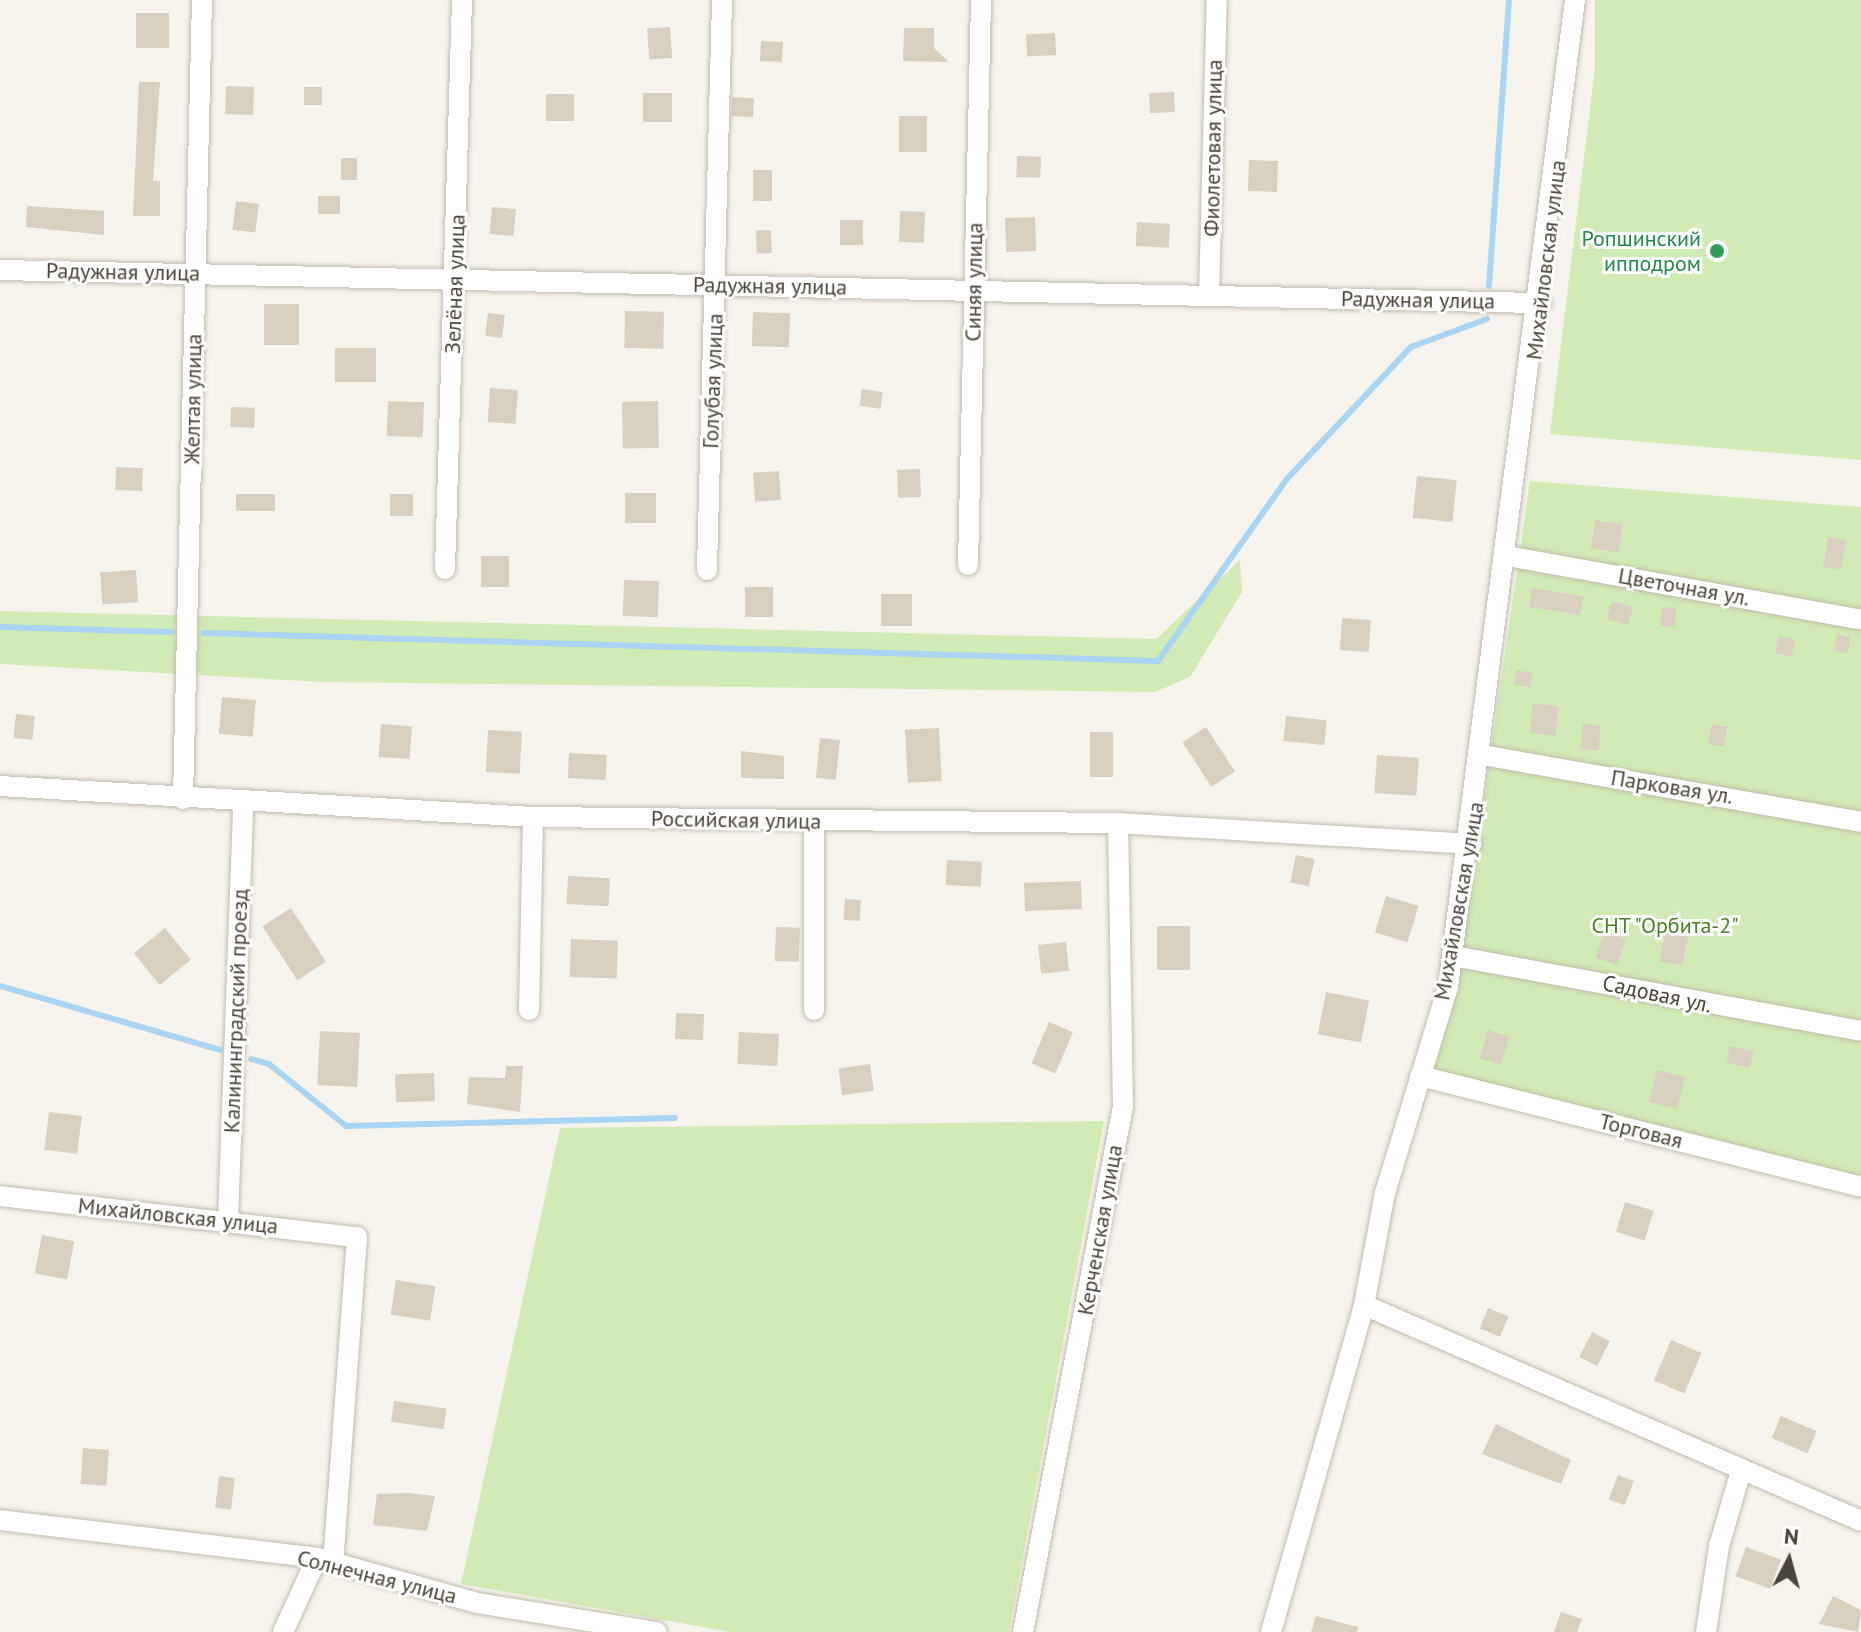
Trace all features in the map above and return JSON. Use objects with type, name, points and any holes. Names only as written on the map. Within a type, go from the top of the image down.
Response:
[{"type":"street","name":"Желтая улица","points":[[183,799],[202,0]]},
{"type":"street","name":"Зелёная улица","points":[[445,569],[462,0]]},
{"type":"street","name":"Голубая улица","points":[[707,570],[722,0]]},
{"type":"street","name":"Синяя улица","points":[[968,565],[981,0]]},
{"type":"street","name":"Фиолетовая улица","points":[[1209,296],[1217,0]]},
{"type":"street","name":"Михайловская улица","points":[[1271,1632],[1364,1305],[1385,1193],[1453,956],[1471,844],[1541,303],[1575,0]]},
{"type":"street","name":"Радужная улица","points":[[0,270],[1541,303]]},
{"type":"street","name":"Цветочная ул.","points":[[1507,556],[1861,620]]},
{"type":"street","name":"Парковая ул.","points":[[1482,755],[1861,822]]},
{"type":"street","name":"Российская улица","points":[[0,786],[533,817],[1118,823],[1471,844]]},
{"type":"street","name":"Калининградский проезд","points":[[228,1220],[243,802]]},
{"type":"street","points":[[529,1010],[533,817]]},
{"type":"street","points":[[814,821],[814,1010]]},
{"type":"street","name":"Керченская улица","points":[[1023,1632],[1123,1107],[1118,823]]},
{"type":"street","name":"Садовая ул.","points":[[1453,956],[1861,1031]]},
{"type":"street","name":"Торговая","points":[[1420,1076],[1861,1187]]},
{"type":"street","name":"Михайловская улица","points":[[0,1196],[357,1237],[325,1560]]},
{"type":"street","points":[[1364,1305],[1861,1521]]},
{"type":"street","points":[[1706,1632],[1719,1546],[1741,1471]]},
{"type":"street","name":"Солнечная улица","points":[[0,1520],[325,1560],[477,1603],[657,1632]]},
{"type":"street","points":[[283,1632],[325,1560]]},
{"type":"green space","name":"Ропшинский ипподром","points":[[1595,0],[1861,0],[1861,460],[1550,434],[1595,68]]},
{"type":"green space","name":"СНТ \"Орбита-2\"","points":[[1530,481],[1861,507],[1861,1180],[1430,1071],[1457,984]]},
{"type":"green space","points":[[1240,560],[1242,592],[1190,677],[1155,692],[322,682],[0,664],[0,611],[1156,639]]},
{"type":"green space","points":[[1104,1121],[1009,1632],[731,1632],[461,1584],[560,1128]]},
{"type":"building","points":[[136,13],[169,13],[169,48],[136,48]]},
{"type":"building","points":[[670,27],[672,58],[649,60],[647,29]]},
{"type":"building","points":[[904,28],[934,28],[934,48],[949,62],[903,61]]},
{"type":"building","points":[[1055,33],[1056,55],[1027,56],[1026,35]]},
{"type":"building","points":[[761,41],[783,42],[782,62],[760,61]]},
{"type":"building","points":[[139,82],[160,82],[153,181],[160,181],[160,216],[133,216]]},
{"type":"building","points":[[226,86],[254,87],[253,115],[225,114]]},
{"type":"building","points":[[304,87],[322,87],[322,105],[304,105]]},
{"type":"building","points":[[1174,92],[1175,112],[1150,113],[1149,93]]},
{"type":"building","points":[[643,93],[672,93],[672,122],[643,122]]},
{"type":"building","points":[[546,94],[574,94],[574,121],[546,121]]},
{"type":"building","points":[[732,97],[754,98],[753,117],[731,116]]},
{"type":"building","points":[[899,116],[927,116],[927,152],[899,152]]},
{"type":"building","points":[[1017,156],[1041,157],[1040,178],[1016,177]]},
{"type":"building","points":[[341,158],[357,158],[357,180],[341,180]]},
{"type":"building","points":[[1249,160],[1278,161],[1277,192],[1248,191]]},
{"type":"building","points":[[753,170],[772,170],[772,201],[753,201]]},
{"type":"building","points":[[318,196],[340,196],[340,214],[318,214]]},
{"type":"building","points":[[236,201],[259,204],[255,233],[232,230]]},
{"type":"building","points":[[27,206],[104,211],[104,235],[26,227]]},
{"type":"building","points":[[492,207],[516,209],[514,236],[490,234]]},
{"type":"building","points":[[900,211],[925,212],[924,243],[899,242]]},
{"type":"building","points":[[1035,217],[1036,251],[1006,252],[1005,218]]},
{"type":"building","points":[[840,220],[863,220],[863,245],[840,245]]},
{"type":"building","points":[[1137,222],[1170,224],[1169,248],[1136,246]]},
{"type":"building","points":[[771,230],[772,253],[757,254],[756,231]]},
{"type":"building","points":[[264,304],[299,304],[299,345],[264,345]]},
{"type":"building","points":[[625,311],[664,312],[663,349],[624,348]]},
{"type":"building","points":[[753,312],[790,313],[789,347],[752,346]]},
{"type":"building","points":[[488,313],[505,315],[502,338],[485,336]]},
{"type":"building","points":[[335,348],[376,348],[376,382],[335,382]]},
{"type":"building","points":[[490,388],[518,390],[516,424],[488,422]]},
{"type":"building","points":[[862,389],[883,392],[880,409],[860,406]]},
{"type":"building","points":[[388,401],[424,402],[423,437],[387,436]]},
{"type":"building","points":[[658,401],[659,448],[623,449],[622,402]]},
{"type":"building","points":[[231,407],[255,408],[254,428],[230,427]]},
{"type":"building","points":[[116,467],[143,468],[142,491],[115,490]]},
{"type":"building","points":[[920,469],[921,497],[898,498],[897,470]]},
{"type":"building","points":[[779,471],[781,500],[755,502],[753,473]]},
{"type":"building","points":[[1417,476],[1457,480],[1452,522],[1413,518]]},
{"type":"building","points":[[625,493],[656,493],[656,523],[625,523]]},
{"type":"building","points":[[236,494],[275,494],[275,511],[236,511]]},
{"type":"building","points":[[390,494],[413,494],[413,516],[390,516]]},
{"type":"building","points":[[1595,520],[1623,524],[1619,553],[1591,549]]},
{"type":"building","points":[[1828,537],[1846,540],[1841,569],[1823,567]]},
{"type":"building","points":[[481,556],[509,556],[509,587],[481,587]]},
{"type":"building","points":[[136,570],[138,602],[102,604],[100,573]]},
{"type":"building","points":[[624,580],[659,581],[658,617],[623,616]]},
{"type":"building","points":[[745,587],[773,587],[773,617],[745,617]]},
{"type":"building","points":[[1532,588],[1583,596],[1580,615],[1529,607]]},
{"type":"building","points":[[881,594],[912,594],[912,626],[881,626]]},
{"type":"building","points":[[1612,601],[1633,607],[1628,625],[1607,619]]},
{"type":"building","points":[[1662,607],[1676,608],[1675,627],[1661,626]]},
{"type":"building","points":[[1342,618],[1371,620],[1369,652],[1340,650]]},
{"type":"building","points":[[1837,634],[1851,637],[1847,654],[1833,651]]},
{"type":"building","points":[[1779,636],[1796,640],[1792,657],[1775,654]]},
{"type":"building","points":[[1516,670],[1533,673],[1530,688],[1513,685]]},
{"type":"building","points":[[222,697],[256,700],[253,737],[219,734]]},
{"type":"building","points":[[1533,703],[1559,706],[1555,736],[1529,733]]},
{"type":"building","points":[[16,714],[35,716],[32,740],[13,738]]},
{"type":"building","points":[[1286,716],[1327,720],[1324,745],[1283,741]]},
{"type":"building","points":[[381,724],[412,726],[410,759],[379,757]]},
{"type":"building","points":[[1583,724],[1601,726],[1598,751],[1580,749]]},
{"type":"building","points":[[1712,724],[1728,727],[1724,747],[1708,744]]},
{"type":"building","points":[[1206,727],[1235,771],[1211,787],[1183,742]]},
{"type":"building","points":[[939,728],[942,781],[908,783],[905,730]]},
{"type":"building","points":[[488,730],[522,732],[520,774],[486,772]]},
{"type":"building","points":[[1090,732],[1113,732],[1113,777],[1090,777]]},
{"type":"building","points":[[820,738],[840,740],[836,780],[816,778]]},
{"type":"building","points":[[741,751],[784,756],[784,779],[741,778]]},
{"type":"building","points":[[569,753],[607,755],[606,780],[568,778]]},
{"type":"building","points":[[1377,755],[1419,758],[1416,796],[1374,793]]},
{"type":"building","points":[[1296,855],[1315,859],[1309,886],[1290,882]]},
{"type":"building","points":[[947,860],[982,862],[981,887],[946,885]]},
{"type":"building","points":[[568,876],[610,878],[608,906],[567,904]]},
{"type":"building","points":[[1081,881],[1082,909],[1025,911],[1024,883]]},
{"type":"building","points":[[1386,896],[1419,906],[1407,942],[1375,932]]},
{"type":"building","points":[[845,899],[861,900],[859,921],[844,920]]},
{"type":"building","points":[[291,908],[326,962],[297,980],[262,927]]},
{"type":"building","points":[[1157,926],[1190,926],[1190,970],[1157,970]]},
{"type":"building","points":[[776,927],[800,928],[799,962],[775,961]]},
{"type":"building","points":[[1666,927],[1689,931],[1683,965],[1660,961]]},
{"type":"building","points":[[165,928],[191,960],[160,985],[134,953]]},
{"type":"building","points":[[1604,932],[1626,939],[1618,965],[1596,958]]},
{"type":"building","points":[[571,939],[618,941],[617,979],[570,977]]},
{"type":"building","points":[[1066,942],[1069,971],[1041,974],[1038,945]]},
{"type":"building","points":[[1326,992],[1369,1000],[1361,1043],[1318,1034]]},
{"type":"building","points":[[676,1013],[704,1014],[703,1040],[675,1039]]},
{"type":"building","points":[[1049,1022],[1073,1032],[1055,1074],[1031,1063]]},
{"type":"building","points":[[1488,1030],[1509,1036],[1501,1065],[1480,1059]]},
{"type":"building","points":[[320,1031],[360,1033],[357,1087],[317,1085]]},
{"type":"building","points":[[739,1032],[779,1034],[777,1066],[737,1064]]},
{"type":"building","points":[[1730,1046],[1753,1051],[1750,1068],[1726,1063]]},
{"type":"building","points":[[870,1064],[874,1091],[842,1095],[838,1068]]},
{"type":"building","points":[[506,1066],[523,1066],[520,1112],[467,1104],[469,1077],[505,1078]]},
{"type":"building","points":[[1657,1070],[1685,1077],[1677,1109],[1649,1102]]},
{"type":"building","points":[[434,1073],[435,1101],[396,1102],[395,1074]]},
{"type":"building","points":[[49,1112],[82,1116],[77,1154],[44,1150]]},
{"type":"building","points":[[1625,1202],[1654,1211],[1645,1240],[1616,1232]]},
{"type":"building","points":[[42,1235],[74,1241],[67,1280],[35,1273]]},
{"type":"building","points":[[396,1280],[436,1286],[430,1321],[391,1315]]},
{"type":"building","points":[[1488,1308],[1508,1316],[1500,1337],[1480,1328]]},
{"type":"building","points":[[1592,1332],[1610,1341],[1597,1366],[1579,1357]]},
{"type":"building","points":[[1671,1340],[1701,1353],[1684,1393],[1654,1381]]},
{"type":"building","points":[[394,1401],[446,1408],[444,1429],[391,1422]]},
{"type":"building","points":[[1781,1416],[1817,1431],[1808,1453],[1772,1438]]},
{"type":"building","points":[[1496,1424],[1571,1460],[1561,1484],[1482,1454]]},
{"type":"building","points":[[83,1448],[109,1450],[106,1486],[80,1484]]},
{"type":"building","points":[[1618,1475],[1634,1481],[1625,1505],[1609,1499]]},
{"type":"building","points":[[219,1476],[235,1478],[231,1510],[215,1508]]},
{"type":"building","points":[[377,1494],[435,1496],[427,1531],[373,1525]]},
{"type":"building","points":[[1746,1547],[1781,1560],[1770,1589],[1735,1576]]},
{"type":"building","points":[[1833,1596],[1861,1610],[1858,1632],[1819,1624]]},
{"type":"building","points":[[1561,1612],[1582,1619],[1577,1632],[1554,1632]]},
{"type":"building","points":[[1316,1616],[1358,1627],[1357,1632],[1311,1632]]},
{"type":"waterway","points":[[1489,286],[1509,0]]},
{"type":"waterway","points":[[204,633],[1158,661],[1286,480],[1411,347],[1487,319]]},
{"type":"waterway","points":[[0,627],[172,632]]},
{"type":"waterway","points":[[0,986],[220,1050]]},
{"type":"waterway","points":[[251,1059],[269,1064],[346,1126],[675,1118]]},
{"type":"place","name":"Ропшинский ипподром","points":[[1717,251]]}]
